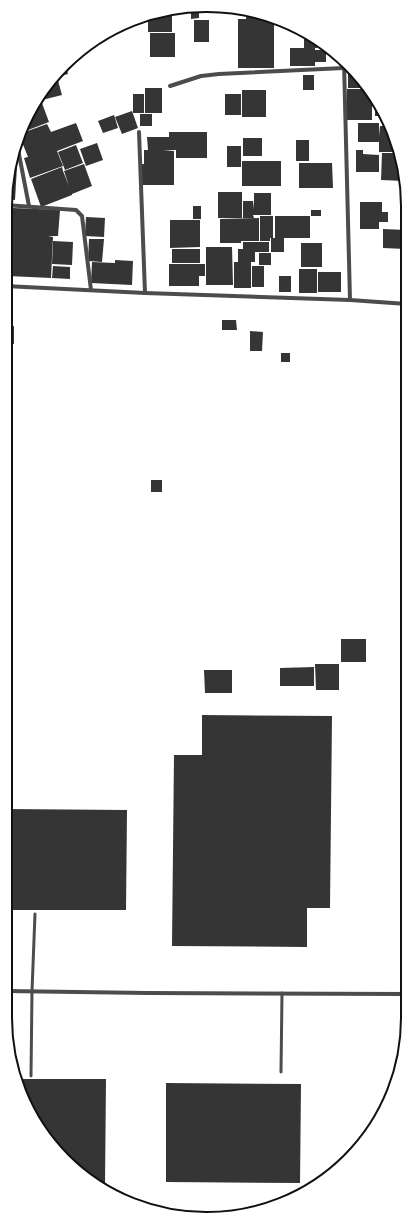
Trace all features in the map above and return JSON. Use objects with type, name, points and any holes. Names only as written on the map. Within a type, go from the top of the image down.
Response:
[{"type":"street","points":[[170,86],[202,76],[218,74],[343,68]]},
{"type":"street","points":[[344,69],[350,300]]},
{"type":"street","points":[[139,132],[145,293]]},
{"type":"street","points":[[19,155],[29,206]]},
{"type":"street","points":[[12,205],[76,210],[82,216],[91,290]]},
{"type":"street","points":[[12,286],[145,293],[350,300],[401,304]]},
{"type":"street","points":[[12,991],[401,994]]},
{"type":"lane","points":[[31,1076],[35,914]]},
{"type":"lane","points":[[281,1072],[282,993]]},
{"type":"building","points":[[191,12],[199,12],[199,18],[191,19]]},
{"type":"building","points":[[172,16],[172,32],[148,32],[148,21]]},
{"type":"building","points":[[246,16],[274,24],[274,68],[238,68],[238,19],[246,19]]},
{"type":"building","points":[[194,20],[209,20],[209,42],[194,42]]},
{"type":"building","points":[[150,33],[175,33],[175,57],[150,57]]},
{"type":"building","points":[[304,38],[317,46],[315,50],[322,50],[326,53],[326,62],[315,62],[315,66],[290,66],[290,48],[304,48]]},
{"type":"building","points":[[348,73],[361,88],[348,88]]},
{"type":"building","points":[[303,75],[314,75],[314,90],[303,90]]},
{"type":"building","points":[[58,81],[62,95],[44,99]]},
{"type":"building","points":[[145,88],[162,88],[162,113],[145,113]]},
{"type":"building","points":[[347,89],[362,89],[372,104],[372,120],[347,120]]},
{"type":"building","points":[[242,90],[266,90],[266,117],[242,117]]},
{"type":"building","points":[[133,94],[144,94],[144,113],[133,113]]},
{"type":"building","points":[[225,94],[241,94],[241,115],[225,115]]},
{"type":"building","points":[[42,103],[49,122],[28,130],[32,120]]},
{"type":"building","points":[[375,109],[379,116],[375,116]]},
{"type":"building","points":[[132,111],[138,128],[122,134],[115,117]]},
{"type":"building","points":[[140,114],[152,114],[152,126],[140,126]]},
{"type":"building","points":[[114,115],[118,128],[103,133],[98,121]]},
{"type":"building","points":[[76,123],[83,141],[57,151],[63,166],[30,178],[24,158],[28,157],[22,143],[27,131],[47,124],[51,132]]},
{"type":"building","points":[[358,123],[379,123],[379,136],[380,126],[384,126],[393,152],[379,152],[379,142],[358,142]]},
{"type":"building","points":[[169,132],[207,132],[207,158],[176,158],[176,150],[163,150],[174,151],[174,185],[142,185],[144,150],[148,150],[147,137],[169,137]]},
{"type":"building","points":[[243,138],[262,138],[262,156],[243,156]]},
{"type":"building","points":[[296,140],[309,140],[309,161],[296,161]]},
{"type":"building","points":[[97,143],[103,160],[86,166],[80,149]]},
{"type":"building","points":[[76,145],[83,163],[65,170],[58,152]]},
{"type":"building","points":[[227,146],[241,146],[241,167],[227,167]]},
{"type":"building","points":[[356,150],[363,150],[363,154],[379,155],[379,172],[356,172]]},
{"type":"building","points":[[382,153],[393,153],[399,181],[381,180]]},
{"type":"building","points":[[242,161],[259,161],[259,186],[242,186]]},
{"type":"building","points":[[259,161],[281,161],[281,186],[259,186]]},
{"type":"building","points":[[299,163],[332,163],[333,188],[299,188]]},
{"type":"building","points":[[17,164],[15,200],[12,200],[12,194]]},
{"type":"building","points":[[84,164],[92,186],[41,207],[31,179],[62,167],[69,186],[64,171]]},
{"type":"building","points":[[218,192],[242,192],[242,218],[218,218]]},
{"type":"building","points":[[254,193],[271,193],[271,215],[253,215],[254,218],[243,218],[243,201],[253,201],[254,209]]},
{"type":"building","points":[[360,202],[382,202],[382,212],[388,212],[388,222],[379,222],[379,229],[360,229]]},
{"type":"building","points":[[193,206],[201,206],[201,219],[193,219]]},
{"type":"building","points":[[13,208],[60,210],[58,236],[48,236],[53,237],[51,278],[12,276]]},
{"type":"building","points":[[311,210],[321,210],[321,216],[311,216]]},
{"type":"building","points":[[260,216],[273,216],[273,238],[270,238],[270,241],[260,241]]},
{"type":"building","points":[[275,216],[310,216],[310,238],[275,238]]},
{"type":"building","points":[[86,217],[105,218],[104,237],[85,236]]},
{"type":"building","points":[[259,218],[259,241],[220,243],[220,219]]},
{"type":"building","points":[[170,220],[200,220],[200,247],[170,248]]},
{"type":"building","points":[[383,229],[401,230],[401,249],[383,248]]},
{"type":"building","points":[[271,238],[284,238],[284,252],[271,252]]},
{"type":"building","points":[[89,239],[104,239],[102,262],[88,261]]},
{"type":"building","points":[[53,241],[73,242],[72,265],[52,264]]},
{"type":"building","points":[[243,242],[255,242],[255,262],[251,262],[251,288],[234,288],[234,262],[238,262],[238,249],[243,249]]},
{"type":"building","points":[[255,242],[269,242],[269,252],[255,252]]},
{"type":"building","points":[[301,243],[322,243],[322,267],[301,267]]},
{"type":"building","points":[[206,247],[232,247],[233,285],[206,285]]},
{"type":"building","points":[[172,249],[200,249],[200,263],[172,263]]},
{"type":"building","points":[[259,253],[271,253],[271,265],[259,265]]},
{"type":"building","points":[[115,260],[133,261],[132,285],[91,283],[92,262],[115,263]]},
{"type":"building","points":[[169,264],[205,264],[205,276],[199,276],[199,286],[169,286]]},
{"type":"building","points":[[53,266],[70,267],[70,279],[52,278]]},
{"type":"building","points":[[252,266],[264,266],[264,287],[252,287]]},
{"type":"building","points":[[299,269],[317,269],[317,293],[299,293]]},
{"type":"building","points":[[318,272],[341,272],[341,292],[318,292]]},
{"type":"building","points":[[279,276],[291,276],[291,292],[279,292]]},
{"type":"building","points":[[222,320],[236,320],[237,330],[222,330]]},
{"type":"building","points":[[12,326],[14,326],[14,344],[12,344]]},
{"type":"building","points":[[250,331],[263,332],[262,351],[250,351]]},
{"type":"building","points":[[281,353],[290,353],[290,362],[281,362]]},
{"type":"building","points":[[151,480],[162,480],[162,492],[151,492]]},
{"type":"building","points":[[341,639],[366,639],[366,662],[341,662]]},
{"type":"building","points":[[315,664],[339,664],[339,690],[316,690]]},
{"type":"building","points":[[314,667],[314,686],[280,686],[280,668]]},
{"type":"building","points":[[204,670],[232,670],[232,693],[205,693]]},
{"type":"building","points":[[202,715],[332,716],[330,908],[307,908],[307,947],[172,946],[174,755],[202,755]]},
{"type":"building","points":[[12,809],[127,810],[126,910],[12,910]]},
{"type":"building","points":[[22,1079],[106,1079],[105,1183],[78,1164],[52,1136],[32,1104]]},
{"type":"building","points":[[166,1083],[301,1084],[300,1183],[166,1182]]}]
